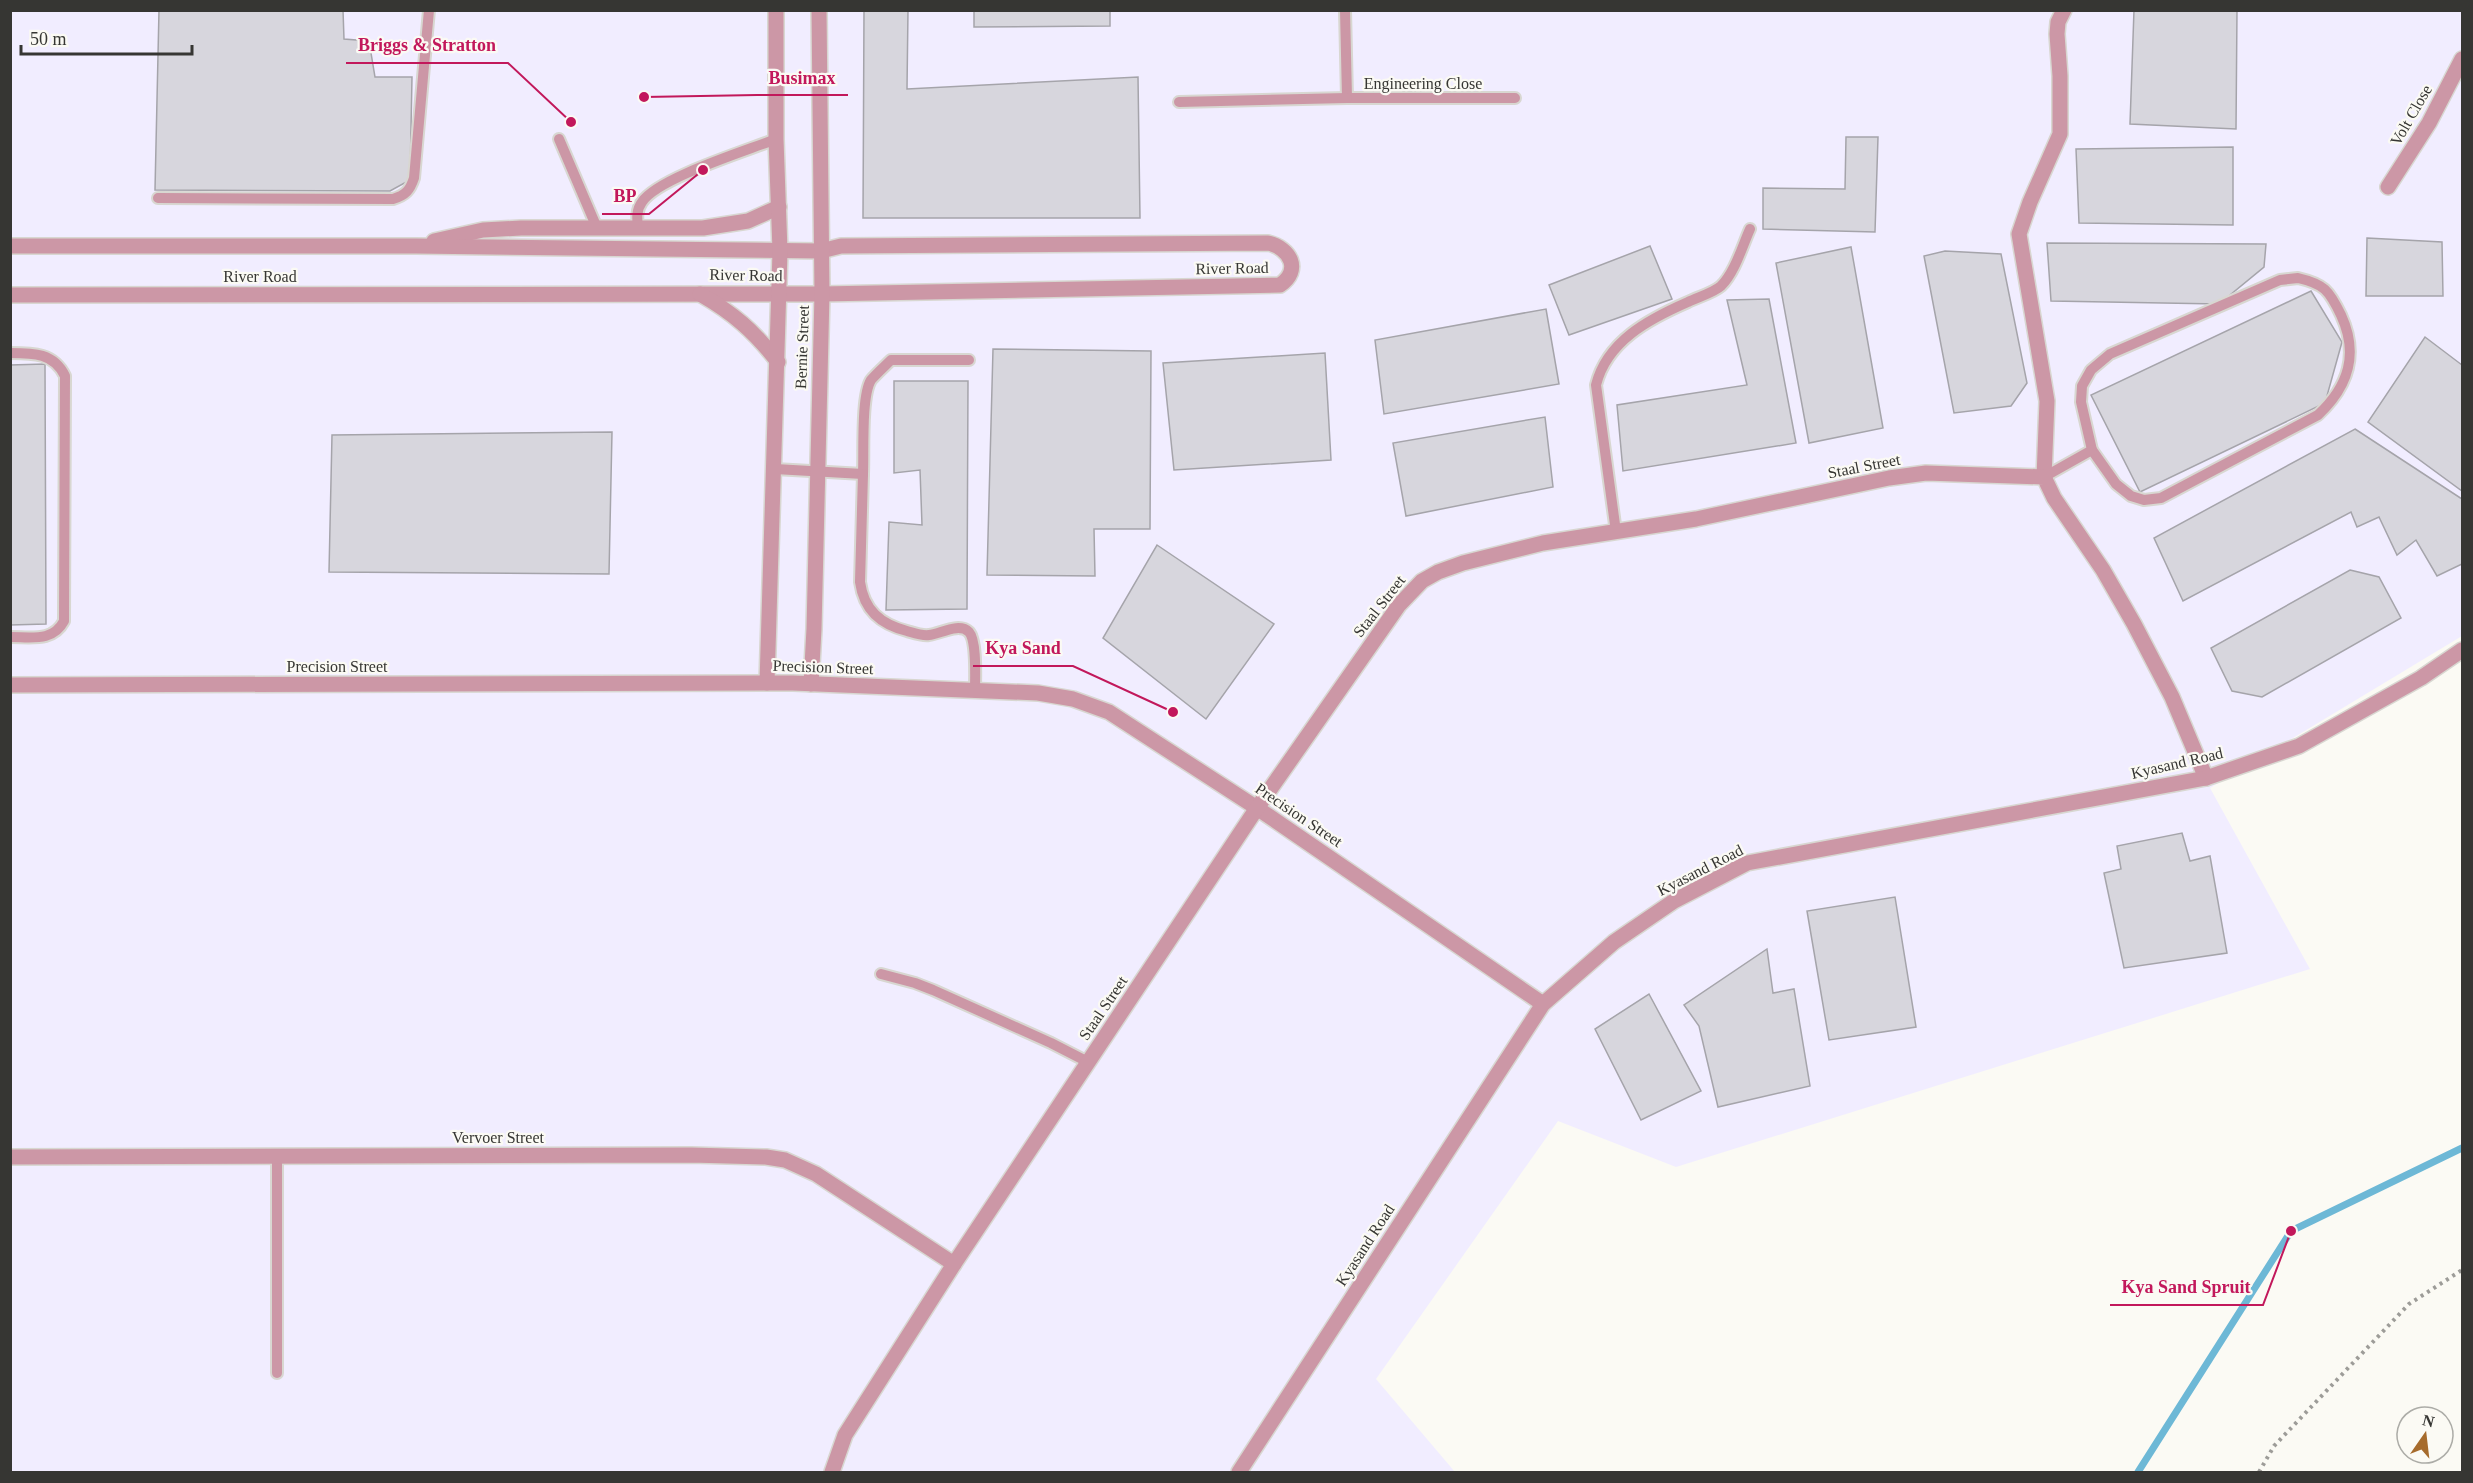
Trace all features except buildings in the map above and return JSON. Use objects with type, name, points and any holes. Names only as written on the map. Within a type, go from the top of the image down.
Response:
[{"type":"street","name":"Bernie Street","points":[[767,683],[780,251],[776,139],[776,10]]},
{"type":"street","name":"Bernie Street","points":[[810,684],[814,629],[822,294],[819,10]]},
{"type":"street","points":[[2064,10],[2058,22],[2057,34],[2060,134],[2030,202],[2019,234],[2047,401],[2044,477],[2054,498],[2103,570],[2134,624],[2172,697],[2206,778]]},
{"type":"street","name":"Volt Close","points":[[2388,187],[2429,123],[2463,59]]},
{"type":"street","points":[[416,246],[483,230],[726,226],[748,221],[779,207]]},
{"type":"street","name":"River Road","points":[[10,246],[416,246],[821,251],[841,246],[1268,243],[1285,250],[1290,256],[1290,274],[1280,285],[822,294],[698,292],[10,295]]},
{"type":"street","points":[[698,292],[730,311],[761,340],[778,362]]},
{"type":"street","name":"Staal Street","points":[[832,1473],[845,1435],[954,1264],[1257,808],[1399,605],[1422,581],[1438,572],[1463,563],[1532,546],[1696,519],[1889,478],[1926,473],[2044,477]]},
{"type":"street","name":"Kyasand Road","points":[[1239,1473],[1543,1005],[1614,942],[1674,901],[1747,863],[2206,778],[2298,746],[2421,678],[2463,650]]},
{"type":"street","name":"Precision Street","points":[[10,685],[767,683],[1038,693],[1073,699],[1109,712],[1257,808],[1543,1005]]},
{"type":"street","name":"Vervoer Street","points":[[10,1157],[766,1156],[785,1160],[816,1174],[954,1264]]},
{"type":"lane","points":[[158,198],[393,199],[403,196],[410,189],[414,177],[429,10]]},
{"type":"lane","name":"Engineering Close","points":[[1345,10],[1347,98],[1515,98]]},
{"type":"lane","points":[[1179,102],[1347,98]]},
{"type":"lane","points":[[560,139],[597,228]]},
{"type":"lane","points":[[638,229],[637,215],[640,203],[668,181],[776,139]]},
{"type":"lane","points":[[1616,532],[1596,384],[1599,371],[1608,356],[1635,329],[1660,314],[1719,288],[1728,278],[1750,229]]},
{"type":"lane","points":[[2298,278],[2319,283],[2332,297],[2349,332],[2350,351],[2345,378],[2335,399],[2318,415],[2161,498],[2144,500],[2131,496],[2116,484],[2092,450],[2081,402],[2082,386],[2091,370],[2110,354],[2280,280],[2298,278]]},
{"type":"lane","points":[[10,353],[44,355],[60,365],[65,376],[64,621],[58,631],[48,637],[10,637]]},
{"type":"lane","points":[[969,360],[891,360],[870,381],[866,395],[860,582],[867,607],[888,626],[927,636],[956,628],[966,629],[971,634],[974,651],[975,691]]},
{"type":"lane","points":[[2044,477],[2092,450]]},
{"type":"lane","points":[[774,469],[863,474]]},
{"type":"lane","points":[[881,975],[915,982],[1088,1062]]},
{"type":"lane","points":[[276,1373],[277,1156]]},
{"type":"path","points":[[2259,1473],[2274,1446],[2409,1304],[2463,1270]]},
{"type":"shaded area","points":[[10,11],[2462,11],[2462,636],[2210,788],[2310,969],[1676,1167],[1558,1121],[1376,1379],[1455,1472],[11,1472]]},
{"type":"waterway","points":[[2138,1472],[2291,1231],[2462,1148]]},
{"type":"place","name":"Busimax","points":[[644,97]]},
{"type":"place","name":"Briggs & Stratton","points":[[571,122]]},
{"type":"place","name":"BP","points":[[703,170]]},
{"type":"place","name":"Kya Sand","points":[[1173,712]]},
{"type":"place","name":"Kya Sand Spruit","points":[[2291,1231]]}]
